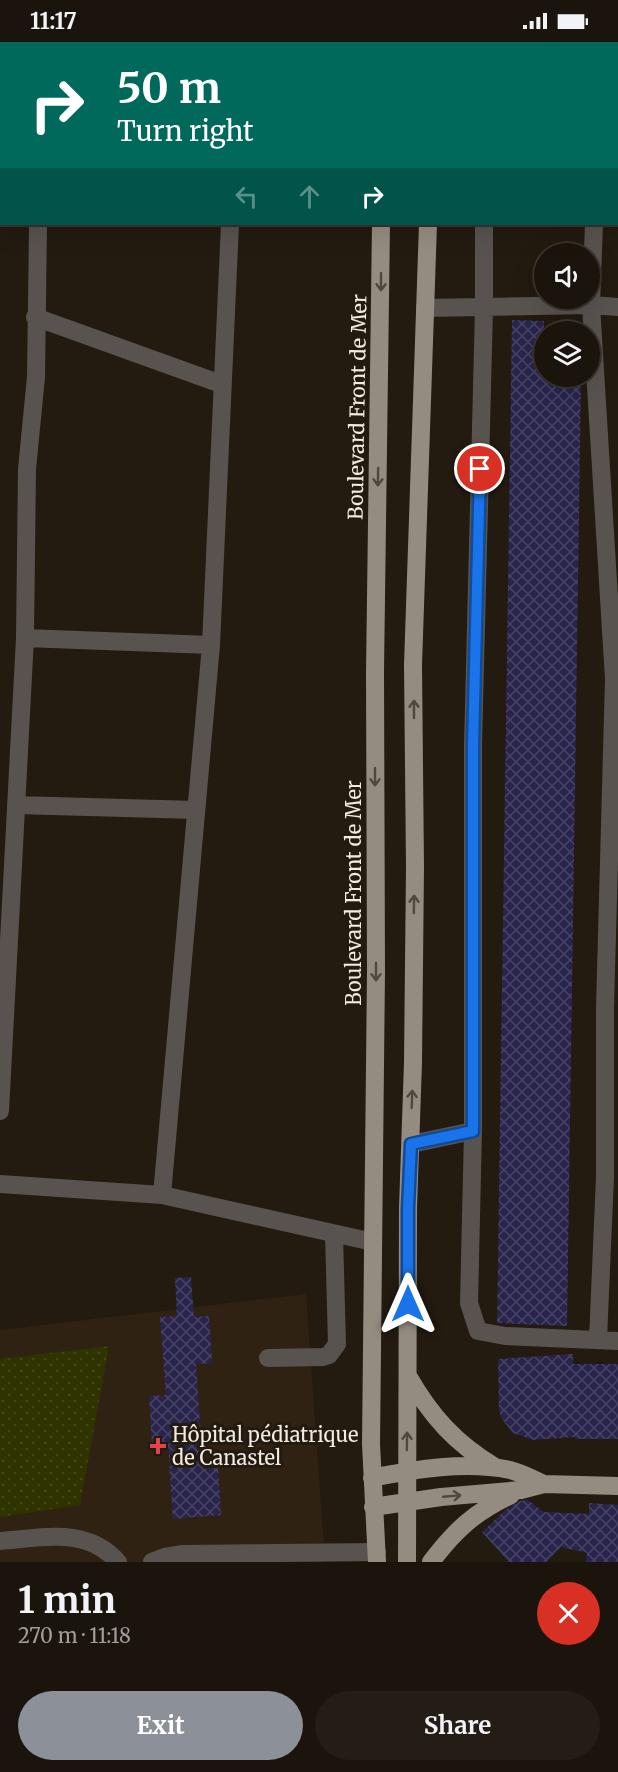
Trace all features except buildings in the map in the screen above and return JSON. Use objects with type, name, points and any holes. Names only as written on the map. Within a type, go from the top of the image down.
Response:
[{"type":"main road","name":"Boulevard Front de Mer","points":[[377,1557],[372,1478],[376,983],[375,672],[381,225]]},
{"type":"main road","points":[[377,1557],[407,1557],[408,1208],[415,867],[413,665],[428,225]]},
{"type":"main road","points":[[408,1376],[421,1399],[443,1426],[475,1455],[497,1468]]},
{"type":"main road","points":[[372,1478],[406,1471],[453,1467],[497,1468],[512,1471],[544,1484]]},
{"type":"main road","points":[[373,1507],[407,1501],[521,1490],[544,1484],[618,1486]]},
{"type":"main road","points":[[431,1562],[450,1538],[476,1513],[521,1490]]},
{"type":"street","points":[[0,1111],[25,638],[27,470],[36,377],[38,225]]},
{"type":"street","points":[[162,1195],[211,645],[230,225]]},
{"type":"street","points":[[484,225],[473,745],[473,1131],[469,1303],[478,1331],[506,1336],[618,1341]]},
{"type":"street","points":[[593,243],[594,225]]},
{"type":"street","points":[[600,306],[618,307]]},
{"type":"street","points":[[425,308],[534,307]]},
{"type":"street","points":[[591,309],[616,680],[611,1008],[612,1177],[598,1339]]},
{"type":"street","points":[[36,317],[221,384]]},
{"type":"street","points":[[25,638],[211,645]]},
{"type":"street","points":[[16,805],[196,810]]},
{"type":"street","points":[[411,1144],[473,1131]]},
{"type":"street","points":[[0,1184],[162,1195],[373,1242]]},
{"type":"street","points":[[268,1358],[323,1357],[334,1350],[337,1344],[334,1234]]},
{"type":"street","points":[[0,1541],[70,1536],[90,1541],[108,1551],[118,1562]]},
{"type":"street","points":[[152,1562],[183,1554],[272,1558],[377,1557]]},
{"type":"shaded area","name":"Hôpital pédiatrique de Canastel","points":[[306,1294],[325,1562],[0,1562],[0,1330]]},
{"type":"green space","points":[[109,1346],[80,1505],[0,1517],[0,1359]]},
{"type":"place","name":"Hôpital pédiatrique de Canastel","points":[[158,1446]]},
{"type":"route","points":[[408,1304],[411,1144],[473,1131],[473,745],[480,469]]}]
